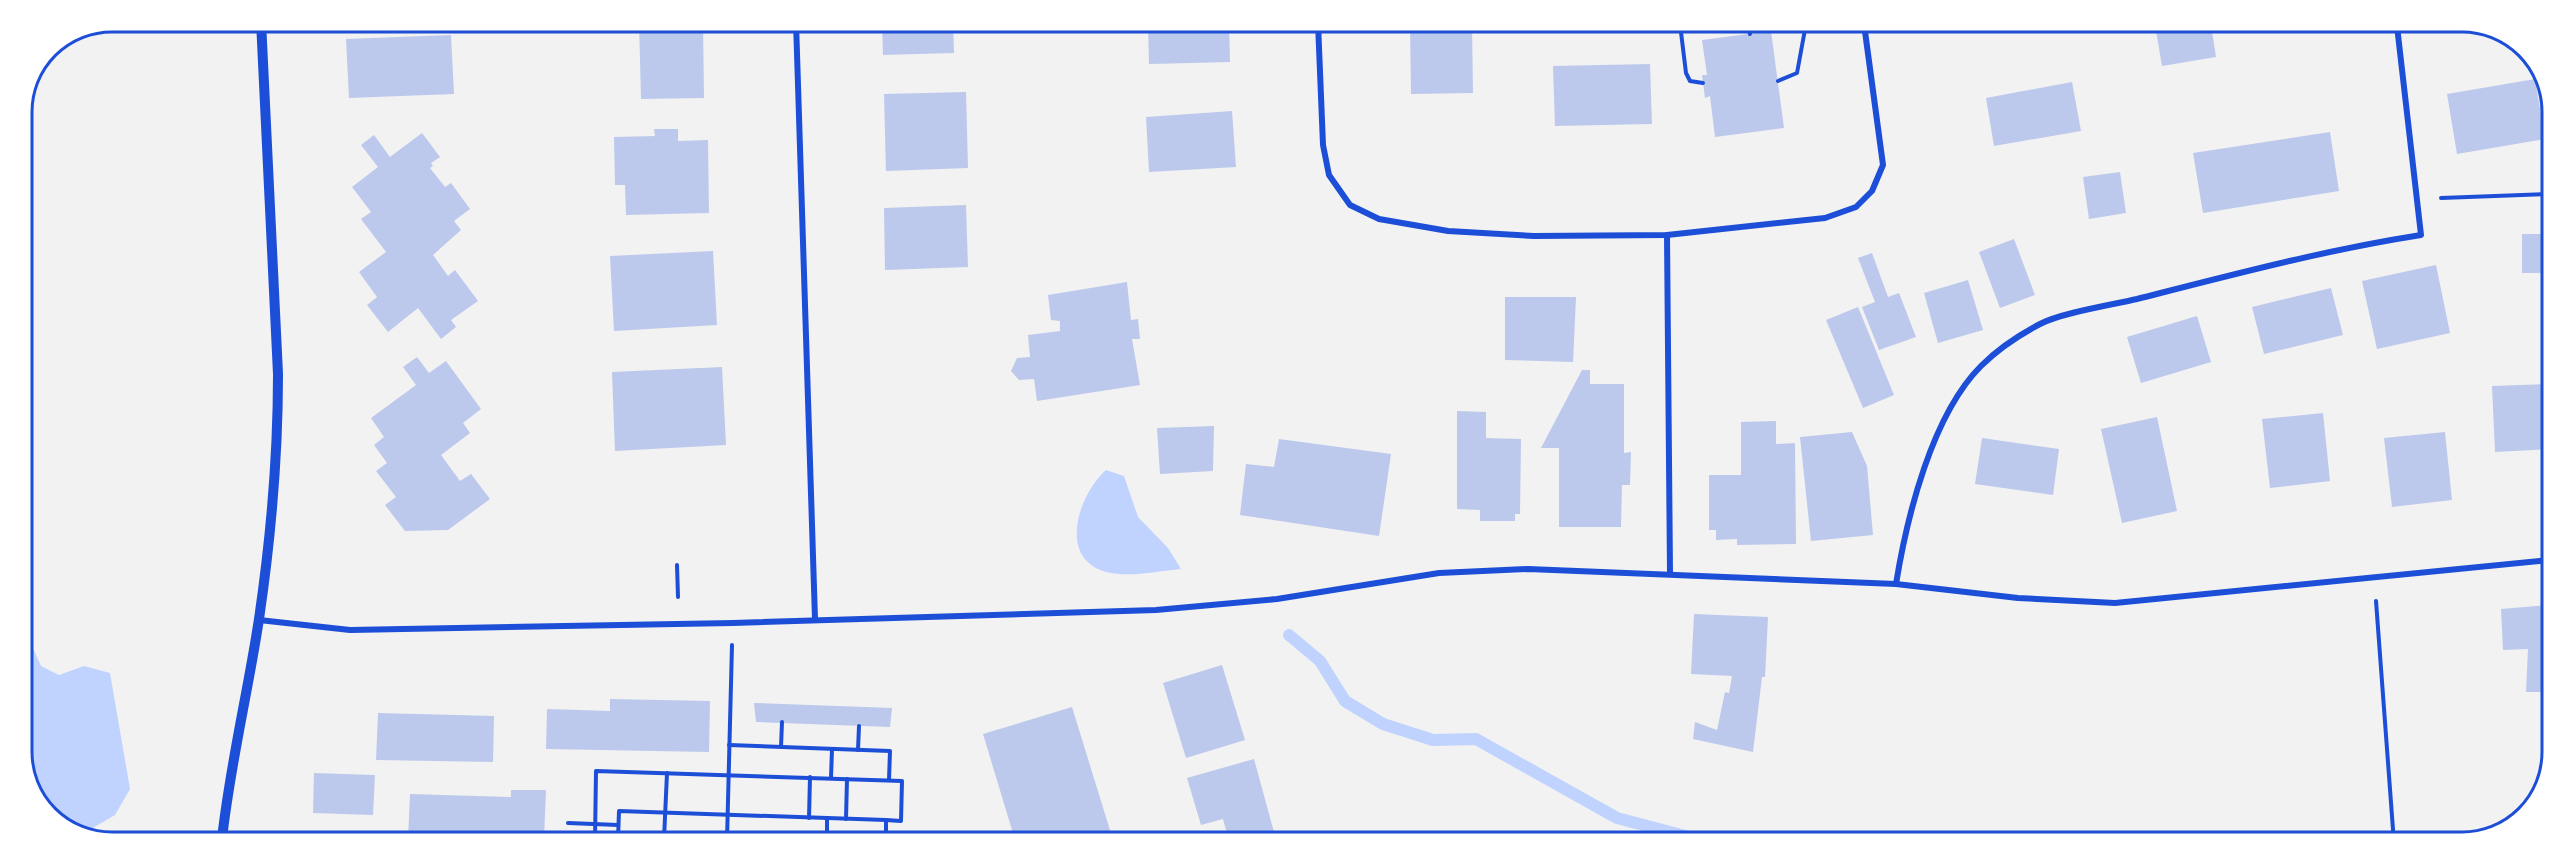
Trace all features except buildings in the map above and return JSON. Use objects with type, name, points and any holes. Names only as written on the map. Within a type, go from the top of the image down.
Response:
[{"type":"street","points":[[223,832],[259,620],[275,483],[278,428],[278,374],[262,32]]},
{"type":"street","points":[[796,32],[815,619]]},
{"type":"street","points":[[1318,32],[1323,145],[1329,175],[1350,205],[1379,219],[1448,231],[1534,236],[1667,235],[1825,218],[1856,207],[1872,191],[1883,165],[1865,32]]},
{"type":"street","points":[[1896,584],[1902,550],[1932,448],[1949,406],[1980,367],[2004,346],[2042,323],[2259,267],[2421,235],[2398,32]]},
{"type":"street","points":[[1667,235],[1670,573]]},
{"type":"street","points":[[259,620],[350,630],[733,623],[1194,608],[1276,599],[1412,576],[1482,570],[1670,573],[1896,584],[2018,598],[2115,603],[2542,561]]},
{"type":"path","points":[[1681,32],[1686,73],[1690,81],[1703,83]]},
{"type":"path","points":[[1778,81],[1797,73],[1805,32]]},
{"type":"path","points":[[2416,199],[2541,194]]},
{"type":"path","points":[[677,565],[678,597]]},
{"type":"path","points":[[2376,598],[2393,832]]},
{"type":"path","points":[[727,832],[733,623]]},
{"type":"path","points":[[781,747],[782,722]]},
{"type":"path","points":[[858,750],[859,726]]},
{"type":"path","points":[[729,745],[890,751],[889,780]]},
{"type":"path","points":[[831,778],[832,748]]},
{"type":"path","points":[[595,832],[596,771],[902,781],[901,821],[619,812],[618,832]]},
{"type":"path","points":[[664,832],[667,773]]},
{"type":"path","points":[[809,818],[810,777]]},
{"type":"path","points":[[846,819],[847,779]]},
{"type":"path","points":[[827,818],[827,832]]},
{"type":"path","points":[[886,820],[886,832]]},
{"type":"path","points":[[568,823],[618,825]]},
{"type":"water","points":[[1106,470],[1124,476],[1138,517],[1168,548],[1181,569],[1137,574],[1111,573],[1094,567],[1083,556],[1078,543],[1077,528],[1080,511],[1096,481]]},
{"type":"water","points":[[32,646],[41,666],[59,675],[84,666],[110,673],[130,789],[115,815],[91,829],[86,828],[67,819],[55,809],[42,792],[33,768],[32,758]]},
{"type":"waterway","points":[[1289,635],[1320,661],[1345,701],[1383,724],[1433,740],[1476,739],[1617,818],[1670,832]]}]
